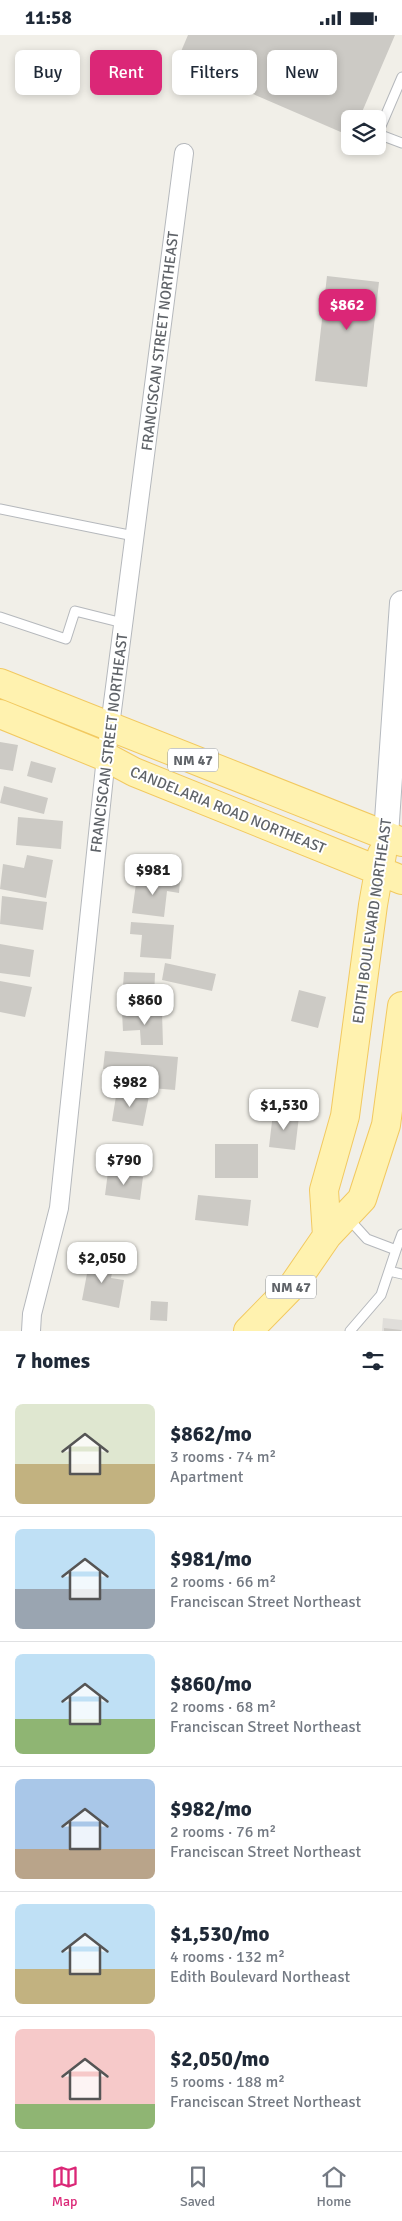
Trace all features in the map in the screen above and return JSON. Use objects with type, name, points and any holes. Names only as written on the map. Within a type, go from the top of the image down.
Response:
[{"type":"main road","name":"NM 47","points":[[0,683],[394,838]]},
{"type":"main road","name":"CANDELARIA ROAD NORTHEAST","points":[[0,714],[106,757],[134,772],[391,876]]},
{"type":"main road","name":"EDITH BOULEVARD NORTHEAST","points":[[327,1236],[324,1191],[345,1116],[391,876],[394,838]]},
{"type":"main road","name":"NM 47","points":[[248,1331],[294,1284],[327,1236],[362,1199],[391,1121],[402,1007]]},
{"type":"street","name":"FRANCISCAN STREET NORTHEAST","points":[[31,1331],[32,1314],[58,1208],[106,757],[184,153]]},
{"type":"street","name":"EDITH BOULEVARD NORTHEAST","points":[[394,838],[402,603]]},
{"type":"lane","points":[[386,114],[402,77]]},
{"type":"lane","points":[[386,136],[402,143]]},
{"type":"lane","points":[[0,509],[134,536]]},
{"type":"lane","points":[[0,617],[66,639],[75,611],[123,623]]},
{"type":"lane","points":[[346,1216],[367,1239],[396,1250]]},
{"type":"lane","points":[[350,1331],[381,1295],[402,1234]]},
{"type":"lane","points":[[389,1271],[402,1274]]},
{"type":"shaded area","points":[[383,1318],[402,1320],[402,1331],[382,1331]]},
{"type":"building","points":[[188,35],[395,35],[363,110],[341,110],[341,132],[255,95],[257,95],[257,50],[182,50]]},
{"type":"building","points":[[327,276],[379,282],[367,387],[315,381]]},
{"type":"building","points":[[0,742],[18,745],[13,771],[0,769]]},
{"type":"building","points":[[31,761],[56,768],[52,783],[27,776]]},
{"type":"building","points":[[4,786],[48,798],[44,814],[0,803]]},
{"type":"building","points":[[18,817],[63,821],[61,849],[16,845]]},
{"type":"building","points":[[27,855],[53,860],[46,898],[0,889],[3,864],[24,868]]},
{"type":"building","points":[[137,876],[180,882],[179,893],[167,891],[164,917],[132,913]]},
{"type":"building","points":[[2,896],[47,902],[43,930],[0,924]]},
{"type":"building","points":[[131,922],[174,925],[171,959],[140,957],[142,935],[130,934]]},
{"type":"building","points":[[0,944],[34,950],[30,977],[0,973]]},
{"type":"building","points":[[165,963],[216,974],[212,991],[162,980]]},
{"type":"building","points":[[124,972],[155,973],[154,1001],[122,1000]]},
{"type":"building","points":[[0,981],[32,987],[25,1017],[0,1012]]},
{"type":"building","points":[[299,990],[326,997],[318,1028],[291,1021]]},
{"type":"building","points":[[162,1011],[163,1045],[141,1045],[140,1030],[123,1031],[122,1012]]},
{"type":"building","points":[[105,1051],[178,1057],[175,1090],[115,1085],[116,1070],[103,1069]]},
{"type":"building","points":[[117,1090],[149,1096],[143,1126],[112,1121]]},
{"type":"building","points":[[273,1113],[299,1116],[295,1150],[269,1147]]},
{"type":"building","points":[[215,1144],[258,1144],[258,1178],[215,1178]]},
{"type":"building","points":[[108,1172],[143,1177],[140,1200],[105,1195]]},
{"type":"building","points":[[198,1195],[251,1200],[248,1226],[195,1220]]},
{"type":"building","points":[[90,1258],[114,1263],[111,1278],[124,1280],[119,1308],[82,1300]]},
{"type":"building","points":[[151,1301],[168,1302],[167,1321],[150,1320]]},
{"type":"building","points":[[384,1328],[401,1330],[401,1331],[384,1331]]}]
